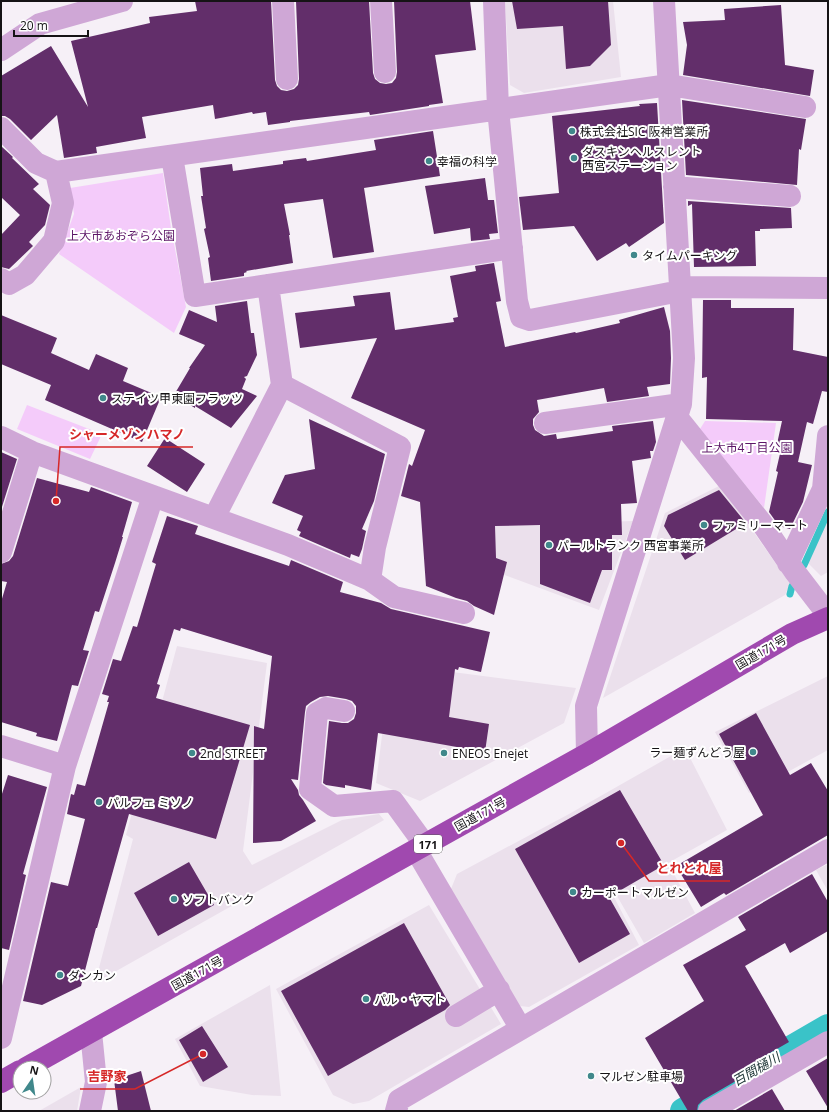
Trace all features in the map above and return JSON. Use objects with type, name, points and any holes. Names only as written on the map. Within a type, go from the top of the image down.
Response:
[{"type":"highway","name":"国道171号","points":[[40,1060],[587,754],[792,634],[828,616]]},
{"type":"highway","points":[[1,1082],[12,1076]]},
{"type":"street","points":[[1,50],[40,24],[122,1]]},
{"type":"street","points":[[283,1],[288,79]]},
{"type":"street","points":[[381,1],[385,72]]},
{"type":"street","points":[[494,1],[498,109],[517,301],[521,317],[530,320],[680,289],[828,288]]},
{"type":"street","points":[[587,754],[586,706],[679,411],[684,358],[664,1]]},
{"type":"street","points":[[1,128],[36,163],[56,172],[669,85],[805,107]]},
{"type":"street","points":[[172,156],[195,296],[512,248]]},
{"type":"street","points":[[1,279],[10,284],[25,275],[54,241],[62,203],[56,172]]},
{"type":"street","points":[[674,187],[790,196]]},
{"type":"street","points":[[214,518],[282,385],[268,285]]},
{"type":"street","points":[[282,385],[400,447],[375,547],[370,580]]},
{"type":"street","points":[[545,423],[679,411]]},
{"type":"street","points":[[679,411],[828,616]]},
{"type":"street","points":[[1,436],[32,452],[288,545],[370,580],[394,597],[464,613]]},
{"type":"street","points":[[788,563],[823,489],[828,436]]},
{"type":"street","points":[[1,552],[32,452]]},
{"type":"street","points":[[1,1038],[65,766],[153,496]]},
{"type":"street","points":[[344,710],[326,708],[317,713],[310,789],[334,806],[393,801],[521,1029]]},
{"type":"street","points":[[1,746],[65,766]]},
{"type":"street","points":[[396,1111],[399,1100],[828,850]]},
{"type":"street","points":[[456,1016],[499,990]]},
{"type":"street","points":[[90,1111],[96,1082],[91,1032]]},
{"type":"street","points":[[709,1111],[828,1042]]},
{"type":"shaded area","points":[[505,1],[613,1],[621,77],[524,93],[510,85]]},
{"type":"shaded area","name":"パールトランク 西宮事業所","points":[[470,480],[539,524],[633,521],[599,610],[499,573]]},
{"type":"shaded area","points":[[721,485],[790,584],[785,595],[603,698],[665,513]]},
{"type":"shaded area","points":[[828,519],[828,572],[821,576],[808,563]]},
{"type":"shaded area","points":[[177,646],[267,663],[243,851],[252,865],[342,820],[379,814],[384,820],[95,983],[133,839],[126,835]]},
{"type":"shaded area","name":"ENEOS Enejet","points":[[391,664],[576,688],[564,723],[420,801],[376,783]]},
{"type":"shaded area","points":[[828,676],[828,750],[749,793],[715,732]]},
{"type":"shaded area","points":[[685,748],[727,830],[668,863],[695,913],[644,943],[578,828],[639,945],[529,1007],[520,1006],[451,889],[457,874],[569,814]]},
{"type":"shaded area","points":[[828,864],[828,891],[816,870]]},
{"type":"shaded area","points":[[429,905],[501,1024],[369,1101],[353,1104],[333,1095],[276,989]]},
{"type":"shaded area","points":[[270,985],[281,1096],[252,1095],[200,1086],[175,1039]]},
{"type":"shaded area","points":[[81,1087],[77,1111],[39,1111]]},
{"type":"green space","name":"上大市あおぞら公園","points":[[163,173],[171,228],[186,307],[174,333],[59,254],[74,214],[70,188]]},
{"type":"green space","points":[[27,405],[102,434],[90,459],[17,429]]},
{"type":"green space","name":"上大市4丁目公園","points":[[705,421],[776,423],[764,508],[700,429]]},
{"type":"building","points":[[195,1],[271,1],[275,80],[277,86],[281,90],[287,91],[294,89],[298,85],[296,1],[369,1],[373,73],[375,79],[380,83],[392,83],[396,78],[394,1],[470,1],[476,50],[435,55],[443,103],[370,115],[369,112],[268,125],[266,112],[253,114],[252,112],[215,119],[213,105],[142,117],[146,138],[96,147],[97,153],[64,158],[57,115],[31,140],[10,119],[5,116],[1,116],[1,76],[51,46],[88,107],[71,41],[150,23],[149,17],[197,11]]},
{"type":"building","points":[[512,1],[608,1],[611,45],[590,66],[566,69],[563,26],[517,29]]},
{"type":"building","points":[[781,5],[785,65],[814,70],[810,96],[683,75],[687,45],[683,22],[725,20],[724,9]]},
{"type":"building","points":[[682,100],[806,119],[801,150],[799,149],[797,185],[686,175]]},
{"type":"building","points":[[657,103],[664,223],[629,247],[626,243],[597,261],[574,226],[523,230],[519,197],[559,193],[552,116],[640,106],[639,104]]},
{"type":"building","points":[[433,131],[440,176],[364,188],[374,252],[333,258],[323,199],[284,204],[290,235],[293,263],[246,271],[247,272],[244,273],[244,276],[211,281],[208,258],[210,257],[204,229],[206,228],[201,196],[203,196],[200,168],[232,164],[233,171],[283,164],[283,161],[306,158],[307,161],[376,150],[374,140]]},
{"type":"building","points":[[1,146],[39,184],[33,189],[50,205],[45,225],[29,242],[33,246],[9,269],[1,267],[1,235],[20,215],[1,197]]},
{"type":"building","points":[[485,178],[488,200],[494,200],[498,233],[489,234],[490,239],[471,241],[470,228],[434,234],[425,186]]},
{"type":"building","points":[[688,201],[791,208],[792,228],[760,229],[760,231],[755,231],[756,266],[694,267],[692,204],[688,206]]},
{"type":"building","points":[[494,263],[501,301],[496,302],[505,347],[620,323],[619,320],[664,307],[670,331],[670,384],[647,387],[649,396],[607,402],[604,388],[537,400],[539,412],[533,419],[535,430],[544,436],[556,434],[557,439],[613,431],[612,426],[653,421],[656,442],[653,451],[650,451],[651,458],[632,461],[637,503],[621,504],[622,535],[612,535],[612,570],[602,570],[590,603],[540,584],[540,525],[495,526],[496,558],[507,562],[494,615],[474,606],[467,601],[426,586],[420,502],[401,496],[409,464],[412,466],[425,430],[351,398],[377,338],[300,348],[295,313],[355,306],[353,296],[390,292],[395,330],[454,322],[453,318],[458,317],[450,276],[476,271],[475,266]]},
{"type":"building","points":[[703,300],[731,300],[731,308],[794,308],[793,350],[828,357],[828,392],[822,391],[813,424],[807,422],[798,462],[812,465],[803,502],[790,529],[779,526],[769,512],[778,472],[776,471],[782,445],[777,444],[782,421],[706,419],[707,377],[702,378]]},
{"type":"building","points":[[247,301],[251,333],[254,333],[257,355],[247,376],[244,377],[246,379],[242,389],[257,396],[231,428],[174,395],[189,368],[205,345],[179,334],[189,310],[217,322],[215,306]]},
{"type":"building","name":"ステイツ甲東園フラッツ","points":[[1,315],[57,338],[51,353],[89,370],[96,354],[128,368],[123,381],[161,397],[142,442],[45,400],[51,385],[1,364]]},
{"type":"building","points":[[309,419],[385,454],[374,501],[362,529],[366,531],[359,557],[351,554],[350,558],[299,536],[301,532],[297,530],[303,516],[272,503],[285,475],[315,469]]},
{"type":"building","points":[[165,438],[205,464],[187,492],[147,466]]},
{"type":"building","points":[[1,452],[17,459],[1,510]]},
{"type":"building","points":[[37,478],[89,492],[91,487],[132,502],[123,537],[99,612],[95,611],[83,650],[89,651],[78,686],[72,685],[57,741],[36,736],[37,733],[1,722],[1,602],[7,582],[1,581],[1,564],[9,561],[13,556]]},
{"type":"building","name":"ファミリーマート","points":[[719,490],[746,523],[685,560],[664,526],[668,515]]},
{"type":"building","points":[[167,516],[198,526],[195,534],[289,566],[291,560],[343,582],[340,592],[381,603],[391,609],[490,632],[481,672],[459,667],[458,670],[455,669],[449,717],[489,724],[485,752],[378,733],[371,790],[345,785],[345,788],[326,785],[323,783],[329,721],[348,723],[354,719],[356,706],[352,701],[346,699],[328,696],[320,697],[306,706],[298,780],[291,779],[298,790],[299,795],[316,821],[281,841],[253,843],[254,726],[264,729],[272,656],[181,628],[180,631],[174,629],[157,684],[160,685],[156,698],[250,725],[216,839],[129,814],[81,986],[42,1005],[23,1001],[51,882],[68,886],[85,819],[67,814],[71,794],[74,795],[77,784],[85,786],[109,702],[107,702],[109,696],[102,694],[113,659],[121,661],[133,626],[137,627],[156,564],[152,562]]},
{"type":"building","points":[[756,713],[790,775],[811,763],[828,791],[828,835],[726,895],[724,893],[701,907],[676,866],[763,815],[719,734]]},
{"type":"building","points":[[8,775],[47,787],[23,874],[26,875],[9,950],[1,948],[1,797]]},
{"type":"building","points":[[620,790],[664,865],[609,897],[630,934],[579,963],[515,849]]},
{"type":"building","name":"ソフトバンク","points":[[189,862],[214,905],[158,936],[134,893]]},
{"type":"building","points":[[812,874],[828,902],[828,931],[790,953],[785,943],[745,966],[789,1042],[756,1061],[760,1067],[703,1100],[698,1105],[697,1111],[688,1111],[645,1038],[704,1001],[683,965],[746,930],[738,917]]},
{"type":"building","name":"パル・ヤマト","points":[[404,923],[450,1005],[445,1010],[328,1076],[281,991]]},
{"type":"building","points":[[202,1026],[228,1067],[203,1082],[179,1040]]},
{"type":"building","points":[[828,1058],[828,1108],[806,1071]]},
{"type":"building","points":[[141,1071],[151,1111],[118,1111],[114,1080]]},
{"type":"building","points":[[772,1089],[785,1111],[734,1111]]},
{"type":"waterway","points":[[804,565],[828,512]]},
{"type":"waterway","points":[[790,594],[792,586]]},
{"type":"waterway","name":"百間樋川","points":[[683,1111],[828,1027]]},
{"type":"place","name":"株式会社SIC 阪神営業所","points":[[572,131]]},
{"type":"place","name":"ダスキンヘルスレント 西宮ステーション","points":[[574,158]]},
{"type":"place","name":"幸福の科学","points":[[429,161]]},
{"type":"place","name":"タイムパーキング","points":[[634,255]]},
{"type":"place","name":"ステイツ甲東園フラッツ","points":[[103,398]]},
{"type":"place","name":"シャーメゾンハマノ","points":[[56,501]]},
{"type":"place","name":"ファミリーマート","points":[[704,525]]},
{"type":"place","name":"パールトランク 西宮事業所","points":[[549,545]]},
{"type":"place","name":"ラー麺ずんどう屋","points":[[753,752]]},
{"type":"place","name":"2nd STREET","points":[[192,753]]},
{"type":"place","name":"ENEOS Enejet","points":[[444,753]]},
{"type":"place","name":"パルフェ ミソノ","points":[[99,802]]},
{"type":"place","name":"とれとれ屋","points":[[621,843]]},
{"type":"place","name":"カーポートマルゼン","points":[[573,892]]},
{"type":"place","name":"ソフトバンク","points":[[174,899]]},
{"type":"place","name":"ダンカン","points":[[60,975]]},
{"type":"place","name":"パル・ヤマト","points":[[366,999]]},
{"type":"place","name":"吉野家","points":[[203,1054]]},
{"type":"place","name":"マルゼン駐車場","points":[[591,1076]]}]
